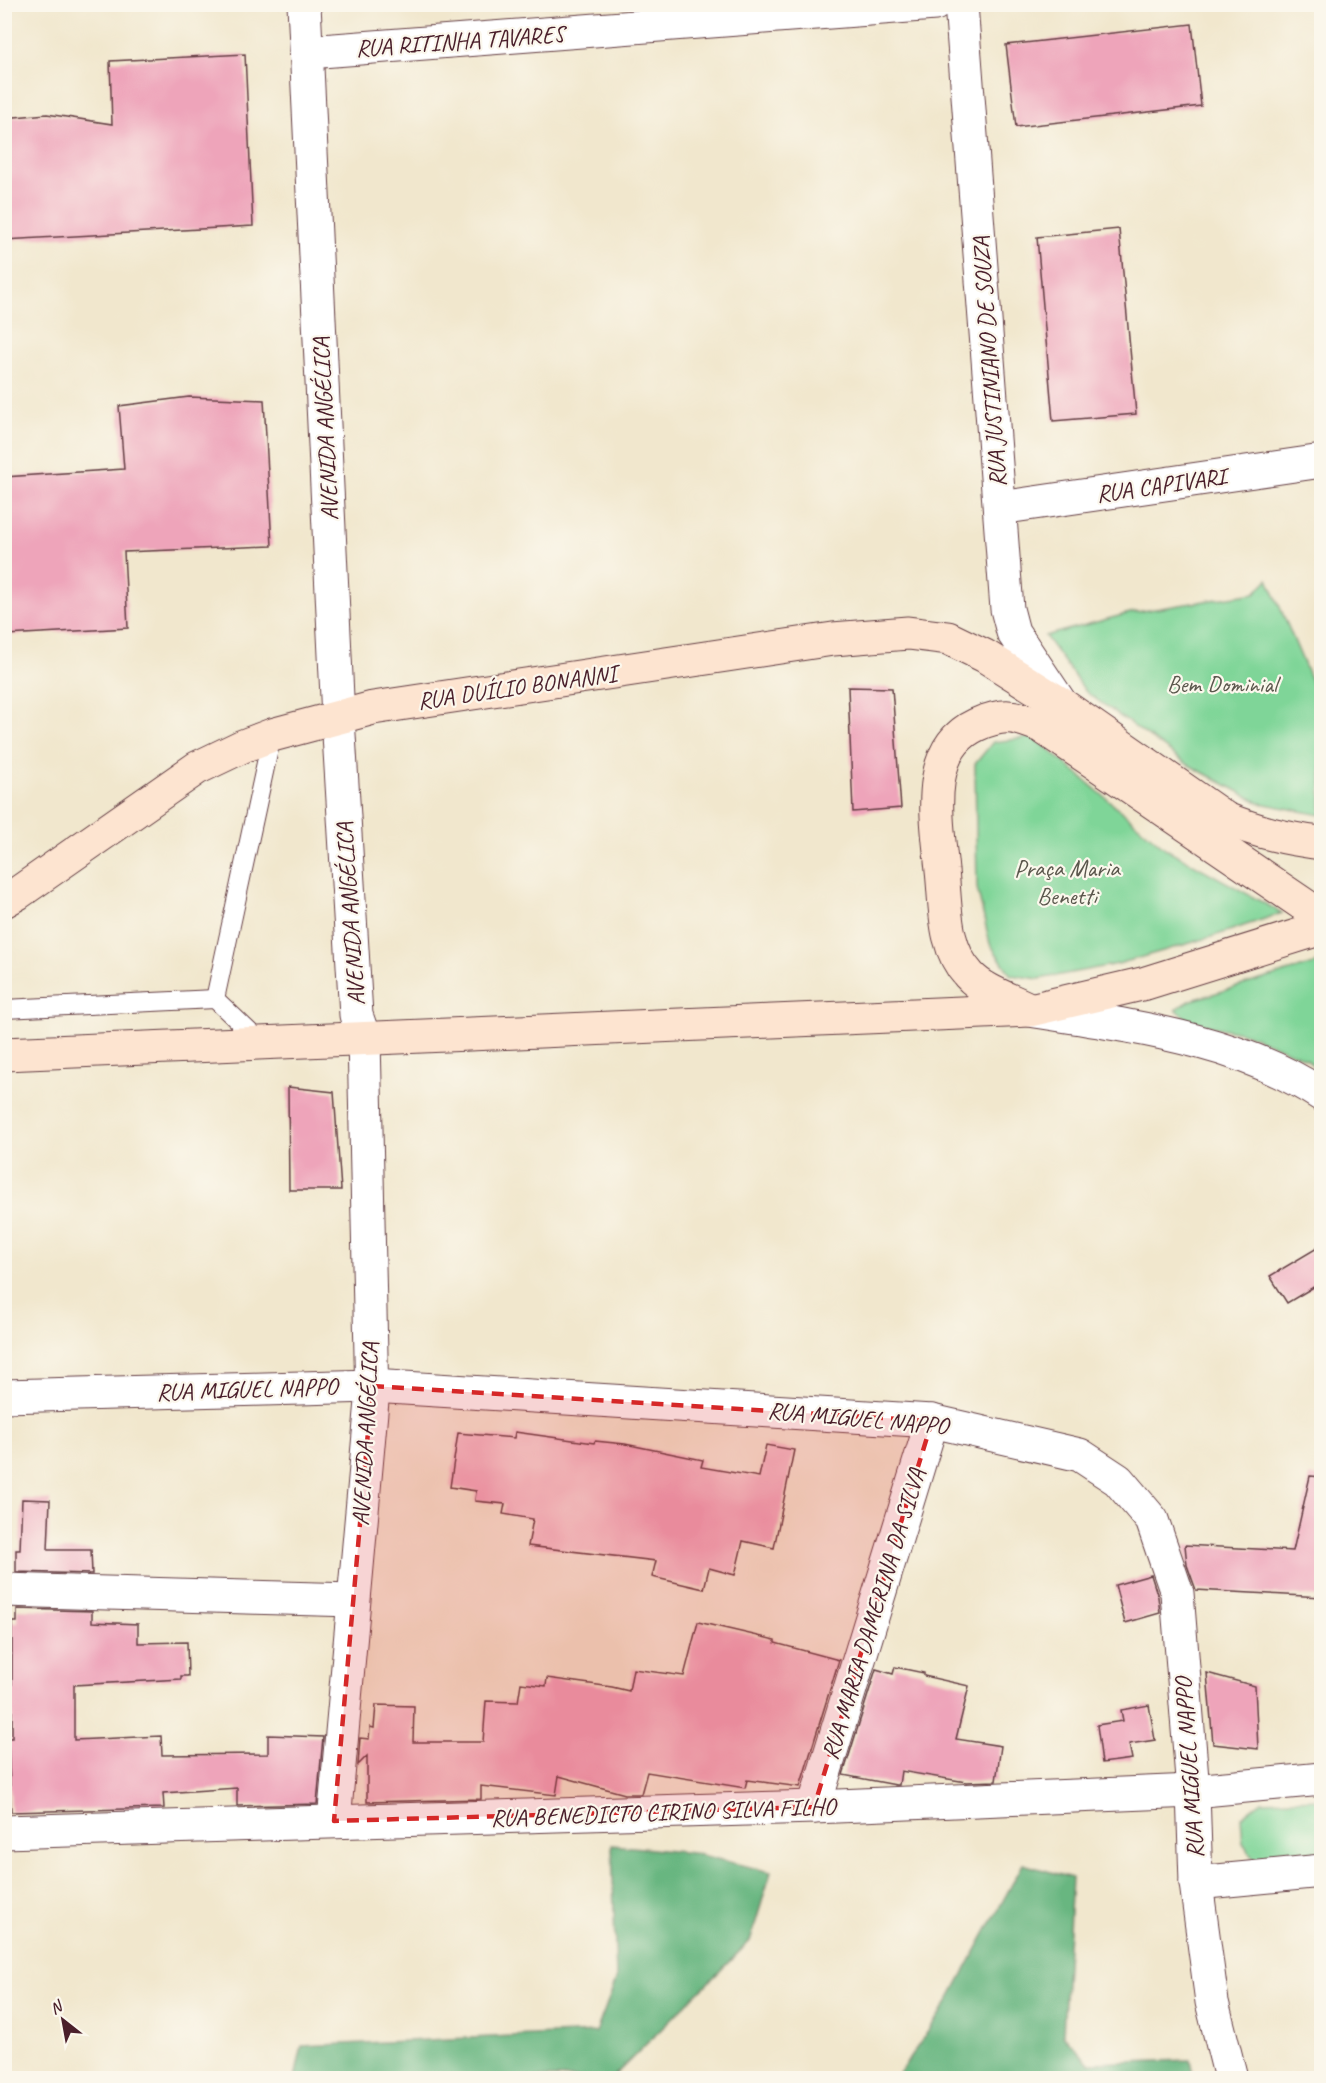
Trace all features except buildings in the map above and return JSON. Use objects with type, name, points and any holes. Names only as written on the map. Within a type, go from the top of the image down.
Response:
[{"type":"main road","name":"RUA DUÍLIO BONANNI","points":[[4,901],[18,894],[197,768],[272,735],[373,708],[833,639],[908,633],[948,638],[985,656],[1061,704],[1226,819]]},
{"type":"main road","points":[[1061,704],[1133,787],[1254,830],[1282,838],[1322,843]]},
{"type":"main road","points":[[1030,1010],[981,985],[969,976],[950,942],[936,808],[940,768],[950,746],[970,728],[994,717],[1019,717],[1060,737],[1322,916]]},
{"type":"main road","points":[[4,1054],[1030,1010],[1146,982],[1322,928]]},
{"type":"street","name":"AVENIDA ANGÉLICA","points":[[304,4],[338,718],[357,1015],[364,1038],[372,1386],[334,1821]]},
{"type":"street","name":"RUA RITINHA TAVARES","points":[[308,52],[935,4]]},
{"type":"street","name":"RUA JUSTINIANO DE SOUZA","points":[[961,4],[1007,609],[1013,632],[1061,704]]},
{"type":"street","name":"RUA CAPIVARI","points":[[1000,508],[1322,461]]},
{"type":"street","points":[[1030,1010],[1162,1033],[1237,1053],[1297,1079],[1322,1095]]},
{"type":"street","name":"RUA MIGUEL NAPPO","points":[[4,1396],[372,1386],[932,1421],[1080,1455],[1118,1480],[1152,1520],[1177,1593],[1193,1791],[1196,1883],[1212,2002],[1231,2079]]},
{"type":"street","name":"RUA MARIA DAMERINA DA SILVA","points":[[814,1808],[932,1421]]},
{"type":"street","points":[[4,1590],[353,1599]]},
{"type":"street","name":"RUA BENEDICTO CIRINO SILVA FILHO","points":[[4,1832],[814,1808],[1193,1791],[1322,1779]]},
{"type":"street","points":[[1196,1883],[1322,1871]]},
{"type":"lane","points":[[215,999],[272,735]]},
{"type":"lane","points":[[4,1009],[215,999],[260,1042]]},
{"type":"highlighted area","points":[[372,1386],[932,1421],[814,1807],[334,1821]]},
{"type":"green space","name":"Bem Dominial","points":[[1268,579],[1321,704],[1321,815],[1260,803],[1187,764],[1086,692],[1045,636],[1130,613],[1255,593]]},
{"type":"green space","name":"Praça Maria Benetti","points":[[1034,737],[1166,849],[1282,913],[1211,937],[1118,964],[1039,979],[1011,975],[990,944],[977,888],[975,764],[993,742]]},
{"type":"green space","points":[[1321,962],[1321,1074],[1307,1059],[1244,1033],[1191,1022],[1176,1009],[1189,1001]]},
{"type":"green space","points":[[1321,1799],[1321,1856],[1256,1861],[1243,1843],[1241,1817],[1262,1801]]},
{"type":"green space","points":[[612,1845],[692,1853],[771,1872],[750,1941],[612,2078],[295,2078],[302,2046],[596,2032],[616,1980]]},
{"type":"green space","points":[[1023,1864],[1072,1878],[1063,2035],[1089,2063],[1190,2060],[1194,2078],[896,2078],[946,2005]]}]
